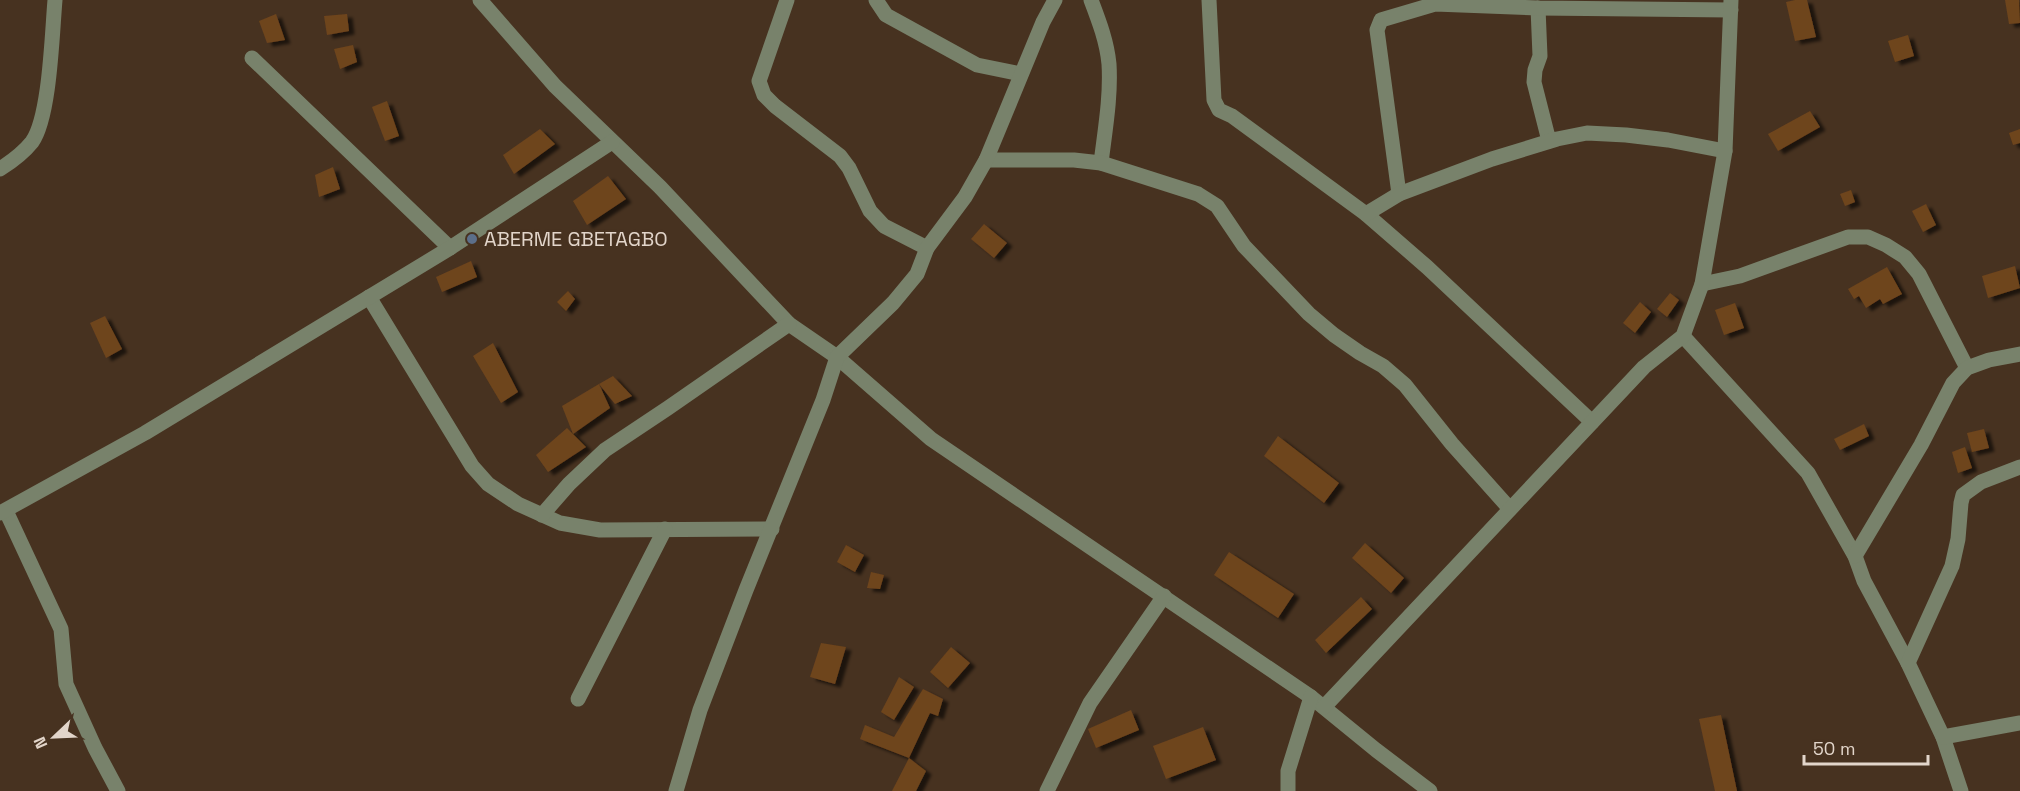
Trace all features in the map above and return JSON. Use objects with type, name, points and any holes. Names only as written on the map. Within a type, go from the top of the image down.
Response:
[{"type":"street","points":[[0,169],[31,143],[36,134],[47,91],[55,0]]},
{"type":"street","points":[[480,0],[555,86],[660,187],[789,324],[837,357],[931,439],[1311,697],[1430,791]]},
{"type":"street","points":[[787,0],[759,81],[764,95],[774,106],[840,156],[849,168],[870,211],[884,226],[927,248]]},
{"type":"street","points":[[876,0],[886,15],[977,65],[1021,74]]},
{"type":"street","points":[[676,791],[700,710],[746,590],[824,400],[837,357],[893,303],[918,274],[927,248],[965,197],[986,160],[1043,22],[1055,0]]},
{"type":"street","points":[[1091,0],[1102,30],[1109,62],[1110,92],[1101,163]]},
{"type":"street","points":[[1209,0],[1214,100],[1219,110],[1233,116],[1366,214],[1427,267],[1592,422]]},
{"type":"street","points":[[1324,707],[1644,367],[1683,336],[1702,284],[1725,151],[1731,5],[1661,4],[1538,8],[1435,4],[1381,20],[1377,30],[1399,194]]},
{"type":"street","points":[[1538,8],[1539,56],[1533,82],[1549,141]]},
{"type":"street","points":[[252,58],[450,248]]},
{"type":"street","points":[[1366,214],[1399,194],[1491,159],[1549,141],[1587,134],[1626,135],[1668,140],[1725,151]]},
{"type":"street","points":[[118,791],[95,748],[66,684],[61,629],[3,512],[145,433],[450,248],[612,142]]},
{"type":"street","points":[[986,160],[1074,160],[1101,163],[1198,194],[1217,206],[1244,246],[1309,314],[1334,335],[1383,366],[1404,385],[1452,444],[1510,509]]},
{"type":"street","points":[[1702,284],[1740,276],[1848,237],[1868,237],[1905,257],[1919,274],[1967,368]]},
{"type":"street","points":[[369,297],[472,466],[488,484],[518,504],[560,523],[600,530],[772,529]]},
{"type":"street","points":[[542,515],[569,484],[604,450],[789,324]]},
{"type":"street","points":[[1683,336],[1808,473],[1855,556],[1864,581],[1908,663],[1943,737],[1961,791]]},
{"type":"street","points":[[1855,556],[1921,445],[1953,383],[1967,368],[1989,360],[2020,354]]},
{"type":"street","points":[[1908,663],[1952,566],[1963,495],[1981,482],[2020,467]]},
{"type":"street","points":[[578,699],[665,530]]},
{"type":"street","points":[[1047,791],[1090,703],[1164,596]]},
{"type":"street","points":[[1288,791],[1288,771],[1311,697]]},
{"type":"street","points":[[1943,737],[2020,723]]},
{"type":"building","points":[[1807,0],[1816,37],[1795,41],[1786,2]]},
{"type":"building","points":[[2005,0],[2019,0],[2020,23],[2009,24]]},
{"type":"building","points":[[276,14],[285,40],[267,43],[259,21]]},
{"type":"building","points":[[347,14],[349,31],[327,35],[324,16]]},
{"type":"building","points":[[1908,35],[1914,56],[1895,62],[1888,41]]},
{"type":"building","points":[[353,45],[357,62],[340,69],[334,49]]},
{"type":"building","points":[[387,101],[399,136],[385,141],[372,107]]},
{"type":"building","points":[[1810,111],[1820,127],[1778,151],[1768,134]]},
{"type":"building","points":[[540,129],[555,144],[514,174],[503,155]]},
{"type":"building","points":[[2020,129],[2020,143],[2013,145],[2009,133]]},
{"type":"building","points":[[333,167],[340,189],[319,197],[315,175]]},
{"type":"building","points":[[608,176],[626,199],[587,225],[573,201]]},
{"type":"building","points":[[1851,190],[1855,202],[1845,206],[1840,194]]},
{"type":"building","points":[[1926,204],[1936,225],[1923,232],[1912,211]]},
{"type":"building","points":[[984,224],[1007,243],[994,258],[971,239]]},
{"type":"building","points":[[471,261],[477,277],[442,292],[436,277]]},
{"type":"building","points":[[2015,266],[2020,288],[1988,298],[1982,276]]},
{"type":"building","points":[[1887,267],[1902,294],[1883,304],[1880,299],[1866,308],[1859,296],[1854,299],[1848,289]]},
{"type":"building","points":[[568,291],[575,299],[566,311],[557,302]]},
{"type":"building","points":[[1670,293],[1679,300],[1667,317],[1657,309]]},
{"type":"building","points":[[1640,302],[1651,312],[1635,333],[1623,323]]},
{"type":"building","points":[[1735,303],[1744,328],[1724,335],[1715,310]]},
{"type":"building","points":[[105,316],[122,349],[106,358],[90,323]]},
{"type":"building","points":[[493,343],[518,392],[501,403],[473,356]]},
{"type":"building","points":[[613,376],[632,396],[615,404],[599,384]]},
{"type":"building","points":[[599,384],[610,408],[573,434],[562,406]]},
{"type":"building","points":[[1864,424],[1869,436],[1840,450],[1834,439]]},
{"type":"building","points":[[567,428],[586,447],[548,472],[536,455]]},
{"type":"building","points":[[1984,429],[1989,448],[1972,452],[1967,433]]},
{"type":"building","points":[[1278,436],[1339,483],[1324,503],[1264,456]]},
{"type":"building","points":[[1965,447],[1972,468],[1958,473],[1952,452]]},
{"type":"building","points":[[1365,543],[1404,578],[1391,593],[1352,558]]},
{"type":"building","points":[[846,545],[864,555],[855,572],[837,562]]},
{"type":"building","points":[[1229,552],[1294,594],[1278,618],[1214,575]]},
{"type":"building","points":[[871,572],[884,575],[880,589],[867,588]]},
{"type":"building","points":[[1361,597],[1372,609],[1326,653],[1315,640]]},
{"type":"building","points":[[821,643],[846,647],[835,684],[810,677]]},
{"type":"building","points":[[951,647],[970,663],[948,688],[930,672]]},
{"type":"building","points":[[899,677],[914,687],[894,720],[881,712]]},
{"type":"building","points":[[923,689],[943,699],[938,716],[930,713],[909,758],[860,739],[865,725],[894,737]]},
{"type":"building","points":[[1131,710],[1139,730],[1096,748],[1088,729]]},
{"type":"building","points":[[1721,715],[1737,791],[1715,791],[1699,719]]},
{"type":"building","points":[[1203,727],[1216,760],[1166,779],[1153,746]]},
{"type":"building","points":[[909,758],[926,771],[916,791],[892,791]]},
{"type":"place","name":"ABERME GBETAGBO","points":[[472,239]]}]
